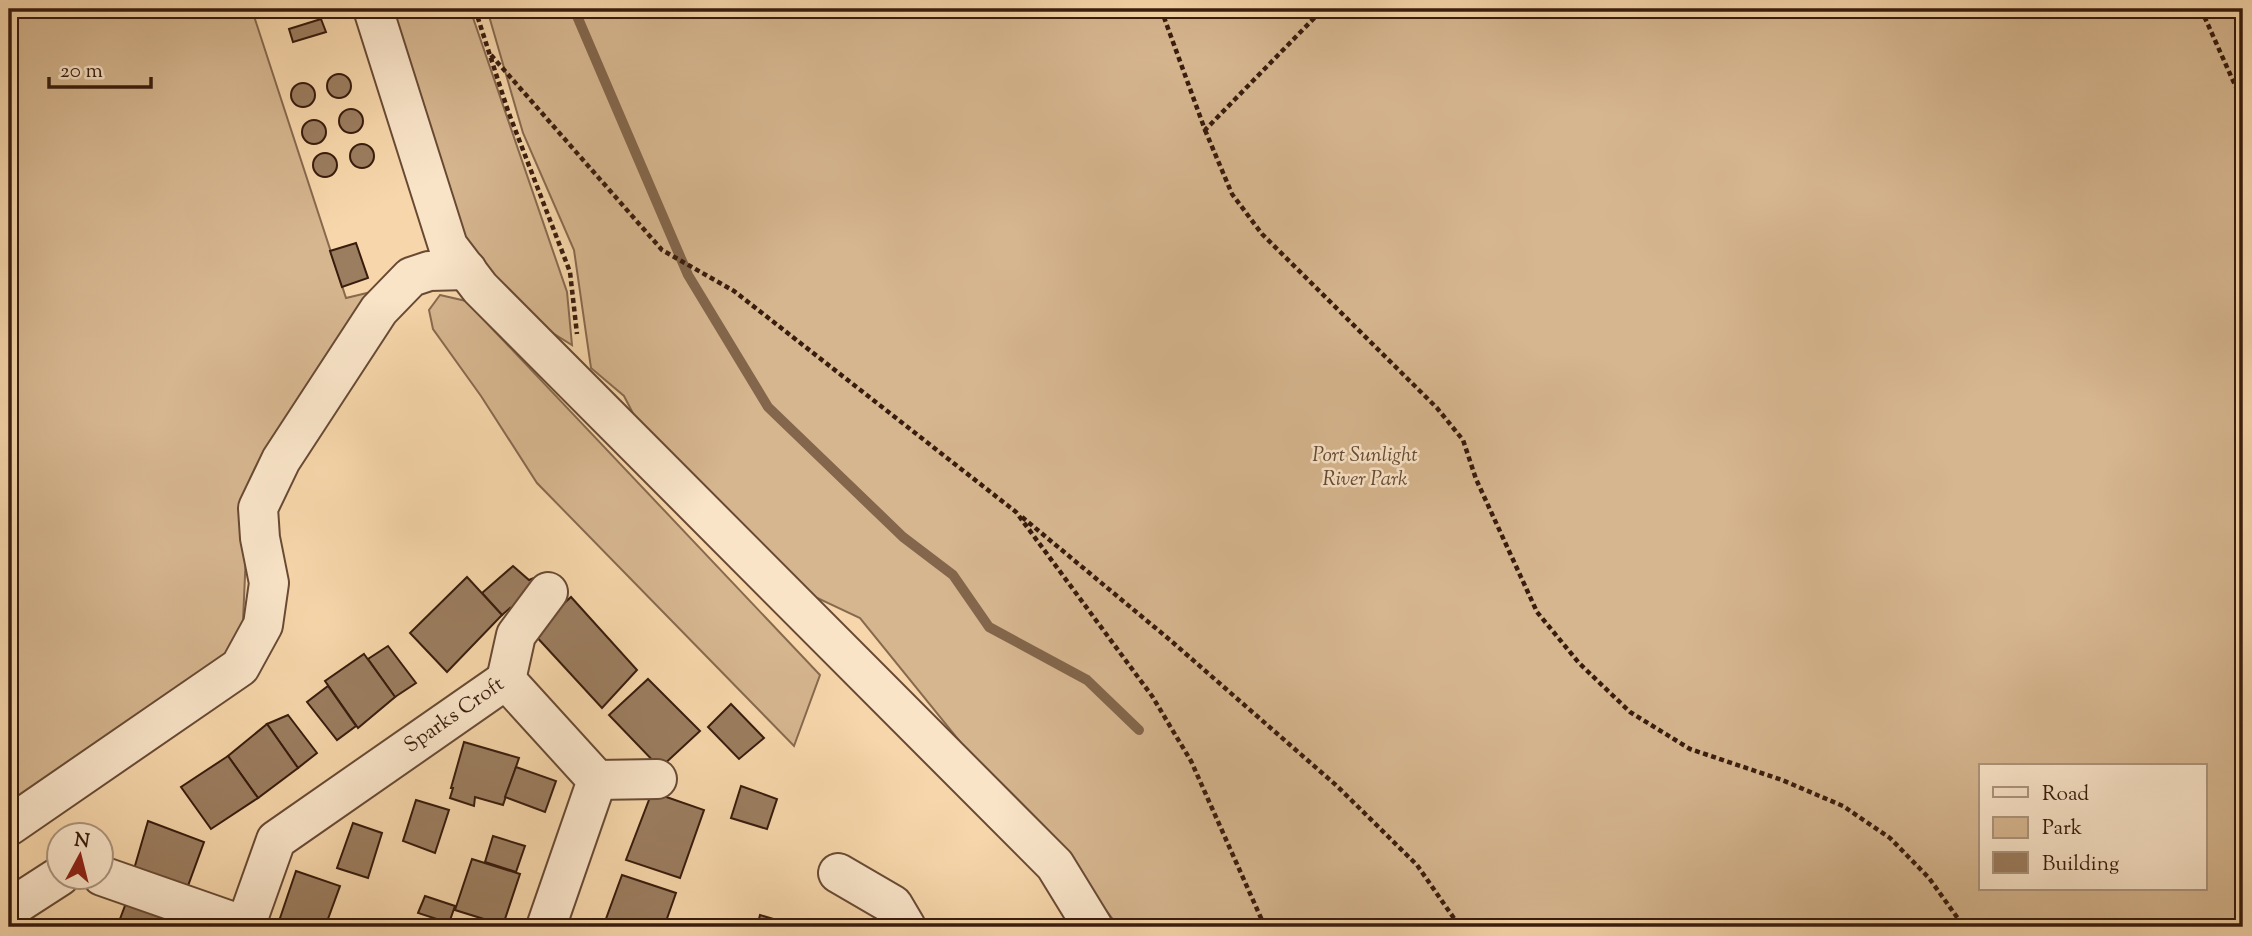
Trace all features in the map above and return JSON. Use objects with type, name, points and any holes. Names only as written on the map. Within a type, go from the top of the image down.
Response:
[{"type":"street","points":[[373,9],[448,246],[496,306],[1055,865],[1094,927]]},
{"type":"street","points":[[9,827],[240,667],[263,625],[269,583],[260,538],[258,508],[281,460],[379,310],[411,277],[429,271],[467,270]]},
{"type":"street","points":[[506,680],[516,635],[548,592]]},
{"type":"street","name":"Sparks Croft","points":[[245,927],[276,840],[506,680],[597,780]]},
{"type":"street","points":[[546,927],[597,780],[656,779]]},
{"type":"street","points":[[838,873],[893,905],[906,927]]},
{"type":"street","points":[[116,881],[245,927]]},
{"type":"street","points":[[12,906],[46,885]]},
{"type":"path","points":[[475,9],[513,124],[570,272],[577,338]]},
{"type":"path","points":[[1161,9],[1205,130],[1232,194],[1262,234],[1437,408],[1463,440],[1476,479],[1537,612],[1579,663],[1630,712],[1690,749],[1782,780],[1843,806],[1890,838],[1929,878],[1964,927]]},
{"type":"path","points":[[1205,130],[1323,9]]},
{"type":"path","points":[[2201,9],[2243,103]]},
{"type":"path","points":[[491,55],[662,250],[734,291],[1016,512],[1170,640],[1337,786],[1417,865],[1460,927]]},
{"type":"path","points":[[1016,512],[1152,696],[1191,761],[1265,927]]},
{"type":"green space","points":[[9,9],[254,9],[252,10],[346,298],[371,292],[248,507],[242,644],[9,810]]},
{"type":"green space","points":[[381,9],[470,9],[567,292],[572,345],[480,288]]},
{"type":"green space","name":"Port Sunlight River Park","points":[[487,9],[2243,9],[2243,927],[1119,927],[1065,858],[987,775],[860,618],[779,580],[654,454],[624,396],[591,368],[574,250],[523,133]]},
{"type":"green space","points":[[440,295],[466,301],[820,675],[794,746],[537,483],[481,396],[433,329],[429,310]]},
{"type":"building","points":[[321,19],[326,32],[293,42],[289,29]]},
{"type":"building","points":[[339,74],[348,77],[351,86],[348,95],[339,98],[330,95],[327,86],[330,77]]},
{"type":"building","points":[[303,83],[312,86],[315,95],[312,104],[303,107],[294,104],[291,95],[294,86]]},
{"type":"building","points":[[351,109],[360,112],[363,121],[360,130],[351,133],[342,130],[339,121],[342,112]]},
{"type":"building","points":[[314,120],[323,123],[326,132],[323,141],[314,144],[305,141],[302,132],[305,123]]},
{"type":"building","points":[[362,144],[371,147],[374,156],[371,165],[362,168],[353,165],[350,156],[353,147]]},
{"type":"building","points":[[325,153],[334,156],[337,165],[334,174],[325,177],[316,174],[313,165],[316,156]]},
{"type":"building","points":[[356,243],[368,278],[342,287],[330,251]]},
{"type":"building","points":[[513,566],[529,580],[534,578],[561,606],[571,597],[637,670],[602,708],[510,608],[502,615],[482,593]]},
{"type":"building","points":[[467,577],[502,615],[447,672],[410,633]]},
{"type":"building","points":[[388,646],[416,683],[395,697],[368,659]]},
{"type":"building","points":[[364,654],[395,697],[358,728],[325,681]]},
{"type":"building","points":[[648,679],[700,731],[660,768],[609,715]]},
{"type":"building","points":[[328,686],[356,726],[337,740],[307,702]]},
{"type":"building","points":[[731,704],[764,738],[739,759],[708,727]]},
{"type":"building","points":[[288,715],[317,753],[298,768],[267,724]]},
{"type":"building","points":[[267,724],[298,768],[258,798],[228,756]]},
{"type":"building","points":[[464,742],[519,758],[503,805],[475,797],[474,806],[450,798]]},
{"type":"building","points":[[228,756],[258,798],[211,829],[181,787]]},
{"type":"building","points":[[516,767],[556,781],[545,812],[505,797]]},
{"type":"building","points":[[741,786],[777,799],[767,829],[731,818]]},
{"type":"building","points":[[652,792],[704,810],[680,878],[626,860]]},
{"type":"building","points":[[416,800],[449,810],[435,853],[403,841]]},
{"type":"building","points":[[148,821],[204,842],[185,894],[132,876]]},
{"type":"building","points":[[353,823],[382,833],[368,878],[337,868]]},
{"type":"building","points":[[493,836],[525,846],[516,872],[485,862]]},
{"type":"building","points":[[472,859],[520,874],[503,925],[455,910]]},
{"type":"building","points":[[296,871],[340,886],[325,927],[298,927],[279,921]]},
{"type":"building","points":[[622,875],[676,893],[664,927],[603,927]]},
{"type":"building","points":[[425,896],[455,906],[449,923],[418,913]]},
{"type":"building","points":[[126,903],[174,920],[171,927],[117,927]]},
{"type":"building","points":[[760,915],[800,927],[757,927]]},
{"type":"waterway","points":[[574,9],[688,275],[768,407],[903,537],[953,575],[989,627],[1087,680],[1139,730]]}]
